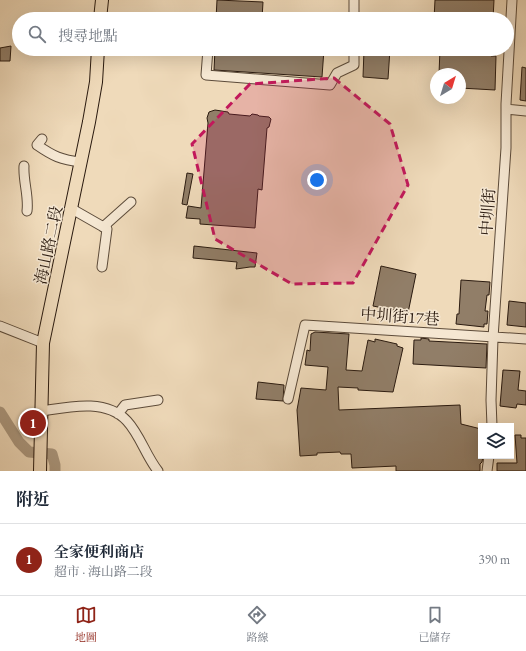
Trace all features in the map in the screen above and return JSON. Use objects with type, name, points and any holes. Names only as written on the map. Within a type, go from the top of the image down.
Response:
[{"type":"main road","points":[[101,12],[102,0]]},
{"type":"main road","name":"海山路二段","points":[[40,471],[43,343],[81,162],[96,82],[98,56]]},
{"type":"street","points":[[354,0],[354,12]]},
{"type":"street","name":"中圳街","points":[[511,12],[512,0]]},
{"type":"street","points":[[207,56],[206,75],[330,85],[337,73],[354,65],[354,56]]},
{"type":"street","name":"中圳街","points":[[492,423],[493,338],[506,148],[506,109],[509,56]]},
{"type":"street","points":[[506,109],[526,111]]},
{"type":"street","points":[[42,139],[37,145],[52,155],[65,160],[81,162]]},
{"type":"street","points":[[24,166],[23,175],[28,203],[27,211]]},
{"type":"street","points":[[102,267],[105,228],[131,202]]},
{"type":"street","points":[[72,209],[105,228]]},
{"type":"street","name":"中圳街17巷","points":[[288,399],[305,325],[526,339]]},
{"type":"street","points":[[0,326],[43,343]]},
{"type":"street","points":[[118,414],[125,405],[158,400]]},
{"type":"street","points":[[42,411],[91,405],[118,414],[127,421],[139,439],[150,461],[158,471]]},
{"type":"street","points":[[487,471],[489,459]]},
{"type":"highlighted area","points":[[334,78],[390,124],[408,185],[353,283],[292,284],[215,239],[192,144],[250,84]]},
{"type":"building","points":[[217,0],[263,2],[262,12],[216,12]]},
{"type":"building","points":[[435,0],[494,0],[493,12],[434,12]]},
{"type":"building","points":[[11,46],[10,61],[0,61],[0,48]]},
{"type":"building","points":[[215,56],[324,56],[322,77],[214,70]]},
{"type":"building","points":[[364,56],[390,56],[388,79],[363,77]]},
{"type":"building","points":[[440,56],[496,56],[495,90],[466,88],[466,68],[439,68]]},
{"type":"building","points":[[522,67],[526,68],[526,101],[520,100]]},
{"type":"building","points":[[215,110],[228,112],[229,114],[250,116],[252,114],[269,117],[271,119],[269,127],[267,128],[262,190],[258,189],[255,228],[200,224],[200,219],[186,218],[188,206],[201,208],[208,123],[207,118],[209,112]]},
{"type":"building","points":[[187,173],[193,174],[187,205],[182,204]]},
{"type":"building","points":[[194,246],[257,253],[255,267],[236,269],[237,262],[193,258]]},
{"type":"building","points":[[381,266],[416,274],[408,313],[373,306]]},
{"type":"building","points":[[461,280],[490,282],[489,295],[487,295],[485,311],[488,311],[487,324],[484,324],[484,327],[456,324],[457,314],[459,314]]},
{"type":"building","points":[[509,301],[526,303],[526,327],[507,325]]},
{"type":"building","points":[[315,332],[349,334],[346,370],[362,371],[368,340],[375,342],[375,339],[397,344],[397,346],[403,348],[393,392],[338,387],[339,410],[460,405],[461,424],[478,428],[478,459],[482,459],[480,464],[480,471],[396,471],[396,466],[352,468],[351,454],[341,454],[340,452],[317,453],[317,455],[300,456],[297,410],[301,388],[326,390],[328,367],[305,365],[307,350],[310,351],[311,334]]},
{"type":"building","points":[[421,338],[429,339],[429,341],[487,344],[486,368],[413,364],[414,340],[421,340]]},
{"type":"building","points":[[503,370],[520,371],[518,390],[526,391],[526,405],[517,404],[516,408],[500,406]]},
{"type":"building","points":[[258,382],[284,385],[283,401],[256,399]]},
{"type":"building","points":[[515,435],[521,435],[521,438],[526,438],[526,471],[497,471],[497,463],[517,463]]},
{"type":"waterway","points":[[0,412],[19,442],[29,452],[52,454],[55,471]]},
{"type":"place","name":"全家便利商店","points":[[33,423]]}]
